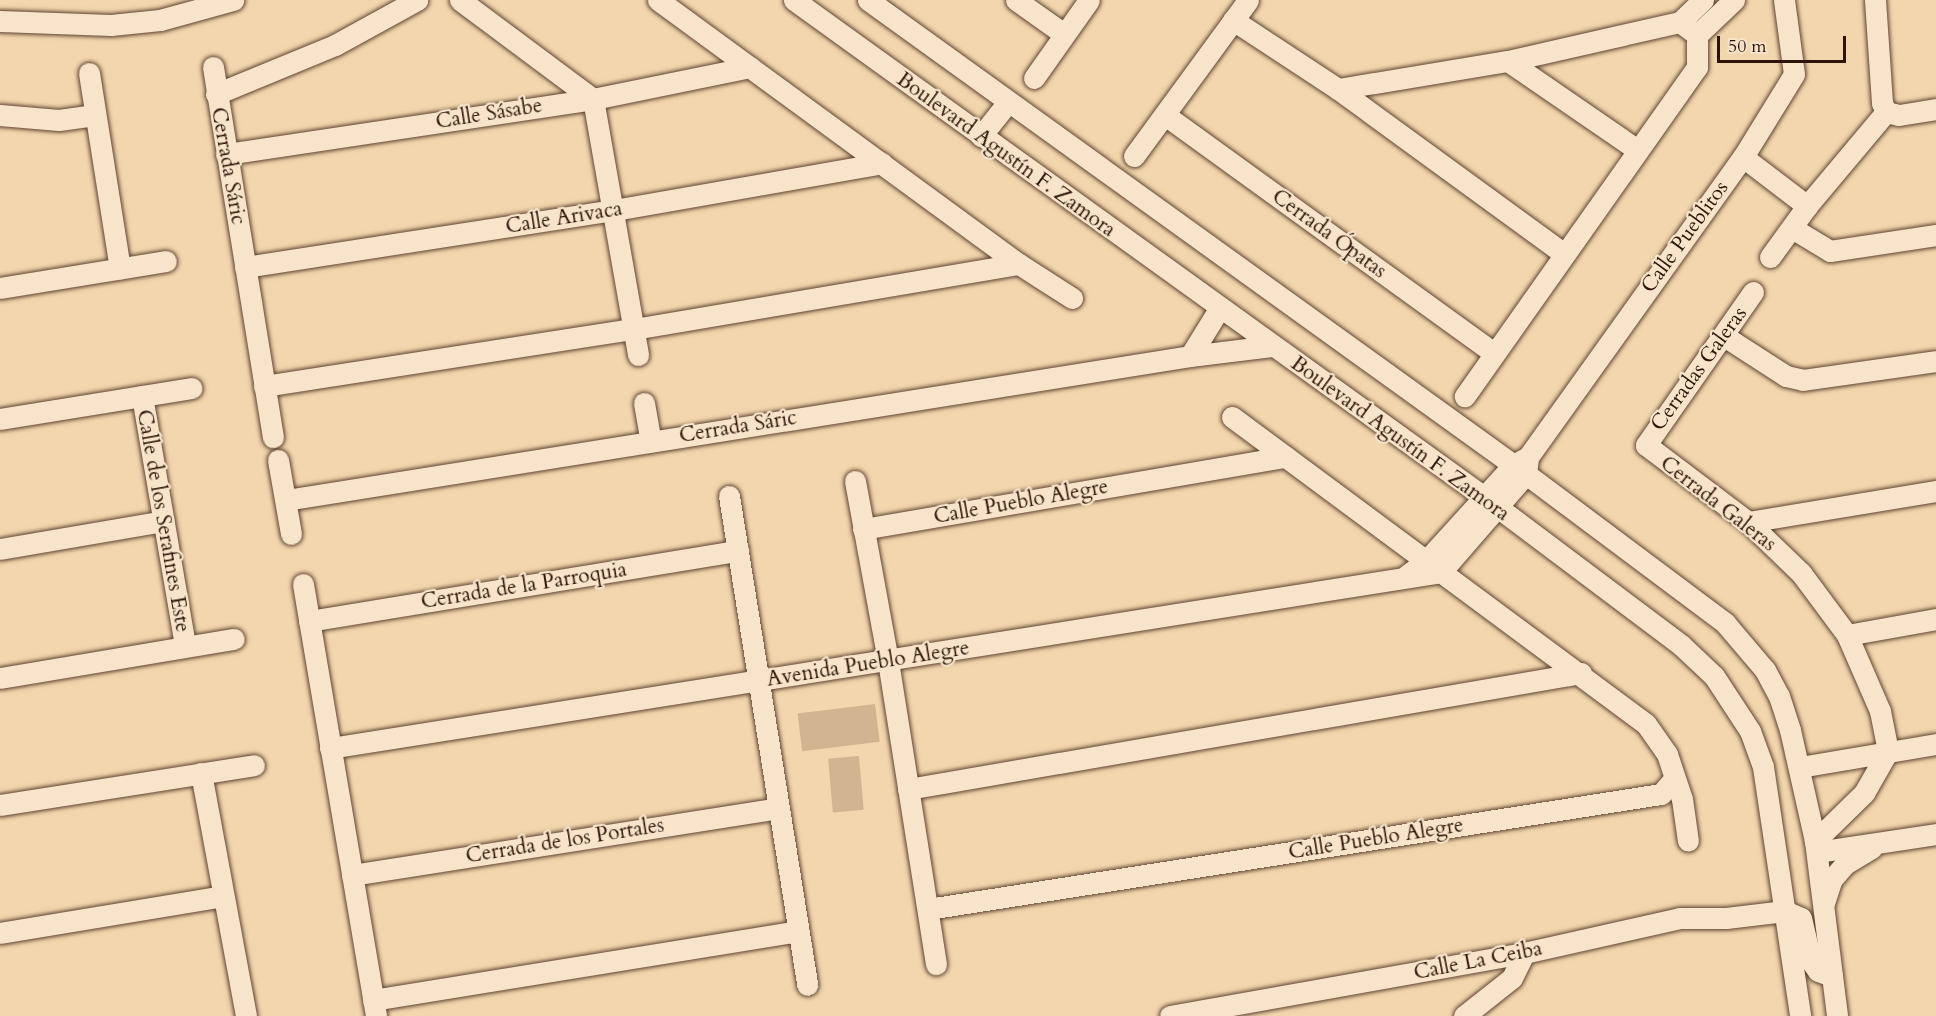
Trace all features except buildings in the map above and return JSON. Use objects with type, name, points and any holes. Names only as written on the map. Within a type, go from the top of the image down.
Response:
[{"type":"street","points":[[0,21],[111,25],[160,20],[233,0]]},
{"type":"street","name":"Cerrada Sáric","points":[[273,437],[216,94],[335,45],[417,0]]},
{"type":"street","points":[[460,0],[593,99],[638,354]]},
{"type":"street","points":[[658,0],[1019,264],[1072,298]]},
{"type":"street","name":"Boulevard Agustín F. Zamora","points":[[794,0],[1219,309],[1491,503],[1681,645],[1714,676],[1750,731],[1763,767],[1800,1016]]},
{"type":"street","points":[[868,0],[1008,102],[1522,465],[1725,623],[1765,670],[1779,696],[1800,767],[1816,847],[1837,1016]]},
{"type":"street","points":[[1016,0],[1064,34]]},
{"type":"street","points":[[1034,78],[1089,0]]},
{"type":"street","points":[[1134,156],[1248,0]]},
{"type":"street","points":[[1338,89],[1508,61],[1680,22],[1703,0]]},
{"type":"street","points":[[1465,396],[1636,149],[1697,67],[1697,35],[1734,0]]},
{"type":"street","name":"Calle Pueblitos","points":[[1522,465],[1743,157],[1794,74],[1784,0]]},
{"type":"street","points":[[1875,0],[1882,103],[1886,112]]},
{"type":"street","points":[[1233,20],[1338,89],[1564,254]]},
{"type":"street","points":[[1680,22],[1697,35]]},
{"type":"street","points":[[1508,61],[1636,149]]},
{"type":"street","name":"Calle Sásabe","points":[[226,154],[593,99],[750,67]]},
{"type":"street","points":[[213,68],[216,94]]},
{"type":"street","points":[[89,73],[120,269]]},
{"type":"street","points":[[981,136],[1008,102]]},
{"type":"street","points":[[1886,112],[1899,115],[1936,109]]},
{"type":"street","points":[[1770,257],[1807,206],[1886,112]]},
{"type":"street","points":[[0,116],[59,120],[94,115]]},
{"type":"street","name":"Cerrada Ópatas","points":[[1165,115],[1494,353]]},
{"type":"street","points":[[1743,157],[1807,206]]},
{"type":"street","name":"Calle Arivaca","points":[[245,267],[614,210],[882,163]]},
{"type":"street","points":[[1792,228],[1830,251],[1936,235]]},
{"type":"street","points":[[0,288],[166,261]]},
{"type":"street","points":[[264,386],[634,329],[1019,264]]},
{"type":"street","name":"Cerradas Galeras","points":[[1646,445],[1753,292]]},
{"type":"street","points":[[1190,356],[1219,309]]},
{"type":"street","points":[[1724,336],[1786,376],[1803,380],[1936,361]]},
{"type":"street","name":"Cerrada Sáric","points":[[286,500],[1190,356],[1271,346]]},
{"type":"street","points":[[0,419],[192,388]]},
{"type":"street","name":"Calle de los Serafines Este","points":[[142,396],[184,646]]},
{"type":"street","points":[[644,403],[651,441]]},
{"type":"street","points":[[1232,417],[1581,673],[1646,724],[1667,754],[1682,799],[1688,841]]},
{"type":"street","name":"Cerrada Galeras","points":[[1646,445],[1748,522],[1801,573],[1847,635],[1880,711],[1888,751]]},
{"type":"street","name":"Calle Pueblo Alegre","points":[[863,530],[1286,457]]},
{"type":"street","points":[[278,460],[291,534]]},
{"type":"street","name":"Avenida Pueblo Alegre","points":[[330,748],[1406,577],[1434,567],[1522,465]]},
{"type":"street","points":[[855,481],[888,661],[936,964]]},
{"type":"street","points":[[1748,522],[1936,491]]},
{"type":"street","points":[[729,496],[807,985]]},
{"type":"street","points":[[0,549],[164,521]]},
{"type":"street","name":"Cerrada de la Parroquia","points":[[309,621],[738,551]]},
{"type":"street","points":[[303,584],[375,1008],[798,931]]},
{"type":"street","points":[[1847,635],[1936,619]]},
{"type":"street","points":[[0,678],[234,639]]},
{"type":"street","points":[[908,789],[1581,673]]},
{"type":"street","points":[[1800,767],[1936,744]]},
{"type":"street","points":[[1816,847],[1864,793],[1888,751]]},
{"type":"street","points":[[0,805],[254,765]]},
{"type":"street","points":[[201,773],[246,1016]]},
{"type":"street","name":"Calle Pueblo Alegre","points":[[928,909],[1661,794],[1674,779]]},
{"type":"street","name":"Cerrada de los Portales","points":[[352,874],[778,808]]},
{"type":"street","points":[[1816,847],[1889,841],[1936,834]]},
{"type":"street","points":[[1823,907],[1832,879],[1845,864],[1889,841]]},
{"type":"street","points":[[0,933],[223,896]]},
{"type":"street","points":[[1785,911],[1801,918],[1811,961],[1818,971],[1832,976]]},
{"type":"street","name":"Calle La Ceiba","points":[[1170,1016],[1524,953],[1680,918],[1726,918],[1785,911]]},
{"type":"street","points":[[1464,1016],[1512,978],[1524,953]]},
{"type":"shaded area","points":[[875,704],[880,742],[802,751],[798,714]]},
{"type":"shaded area","points":[[859,756],[864,810],[833,812],[828,759]]}]
